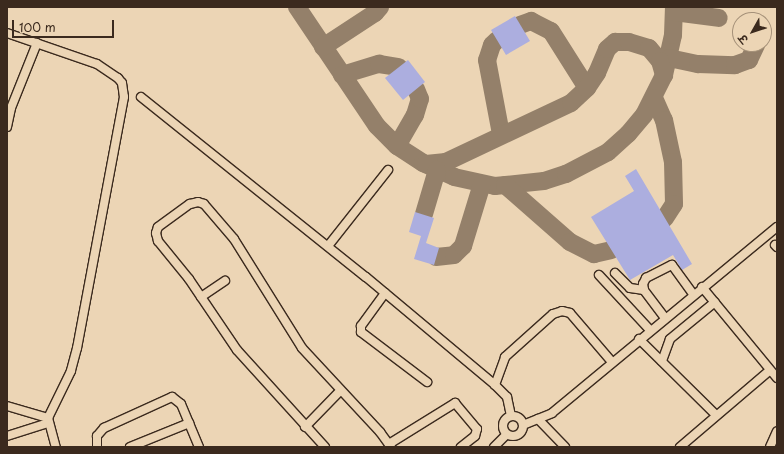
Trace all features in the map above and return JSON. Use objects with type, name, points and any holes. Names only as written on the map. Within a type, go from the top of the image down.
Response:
[{"type":"street","points":[[7,33],[97,64],[118,78],[122,83],[124,97],[77,348],[71,371],[48,421],[56,447]]},
{"type":"street","points":[[7,127],[17,93],[37,43]]},
{"type":"street","points":[[7,103],[17,93]]},
{"type":"street","points":[[141,97],[328,246],[495,385],[507,397],[511,416]]},
{"type":"street","points":[[328,246],[388,170]]},
{"type":"street","points":[[325,447],[305,427],[237,350],[201,297],[156,236],[158,227],[190,204],[198,202],[204,204],[234,239],[302,348],[390,446],[455,403],[477,428],[475,436],[461,447]]},
{"type":"street","points":[[494,447],[506,435],[518,436],[523,425],[552,413],[693,294],[777,226]]},
{"type":"street","points":[[665,318],[644,290],[643,284],[646,278],[672,264],[693,294]]},
{"type":"street","points":[[615,273],[630,288],[644,290]]},
{"type":"street","points":[[599,274],[650,330]]},
{"type":"street","points":[[201,297],[225,281]]},
{"type":"street","points":[[702,287],[777,378]]},
{"type":"street","points":[[385,293],[362,326],[361,332],[427,382]]},
{"type":"street","points":[[662,361],[670,339],[715,302]]},
{"type":"street","points":[[495,385],[505,357],[553,314],[562,311],[570,313],[612,362]]},
{"type":"street","points":[[639,339],[716,415]]},
{"type":"street","points":[[680,447],[770,370]]},
{"type":"street","points":[[305,427],[340,391]]},
{"type":"street","points":[[97,447],[97,436],[104,428],[168,398],[178,400],[199,447]]},
{"type":"street","points":[[7,406],[48,421]]},
{"type":"street","points":[[511,416],[519,418],[523,425]]},
{"type":"street","points":[[506,435],[503,424],[511,416]]},
{"type":"street","points":[[538,419],[559,445]]},
{"type":"street","points":[[7,436],[48,421]]},
{"type":"street","points":[[130,447],[189,423]]},
{"type":"street","points":[[770,447],[777,431]]},
{"type":"building","points":[[515,16],[530,41],[506,55],[491,30]]},
{"type":"building","points":[[408,60],[425,82],[403,100],[385,78]]},
{"type":"building","points":[[636,169],[692,264],[682,270],[673,255],[630,280],[591,217],[634,191],[625,176]]},
{"type":"building","points":[[415,212],[434,218],[426,243],[439,248],[434,265],[414,259],[421,236],[409,232]]},
{"type":"taxiway","points":[[297,7],[377,126],[397,146],[423,163],[454,177],[495,186],[544,181],[566,174],[608,152],[628,134],[644,115],[664,75],[673,35],[674,7]]},
{"type":"taxiway","points":[[323,47],[375,13],[380,7]]},
{"type":"taxiway","points":[[674,12],[719,18]]},
{"type":"taxiway","points":[[520,25],[531,21],[551,31],[587,88]]},
{"type":"taxiway","points":[[497,40],[492,45],[487,60],[501,134]]},
{"type":"taxiway","points":[[426,164],[446,162],[571,103],[587,88],[597,73],[607,49],[615,42],[629,42],[649,48],[660,61],[664,75]]},
{"type":"taxiway","points":[[669,58],[698,64],[735,65],[749,60],[753,52]]},
{"type":"taxiway","points":[[342,75],[379,64],[399,67]]},
{"type":"taxiway","points":[[397,146],[415,115],[420,99],[416,89]]},
{"type":"taxiway","points":[[654,98],[664,120],[673,162],[674,204],[665,218]]},
{"type":"taxiway","points":[[424,214],[437,170]]},
{"type":"taxiway","points":[[436,257],[454,255],[463,246],[482,184]]},
{"type":"taxiway","points":[[505,185],[570,242],[594,254],[611,250]]}]
